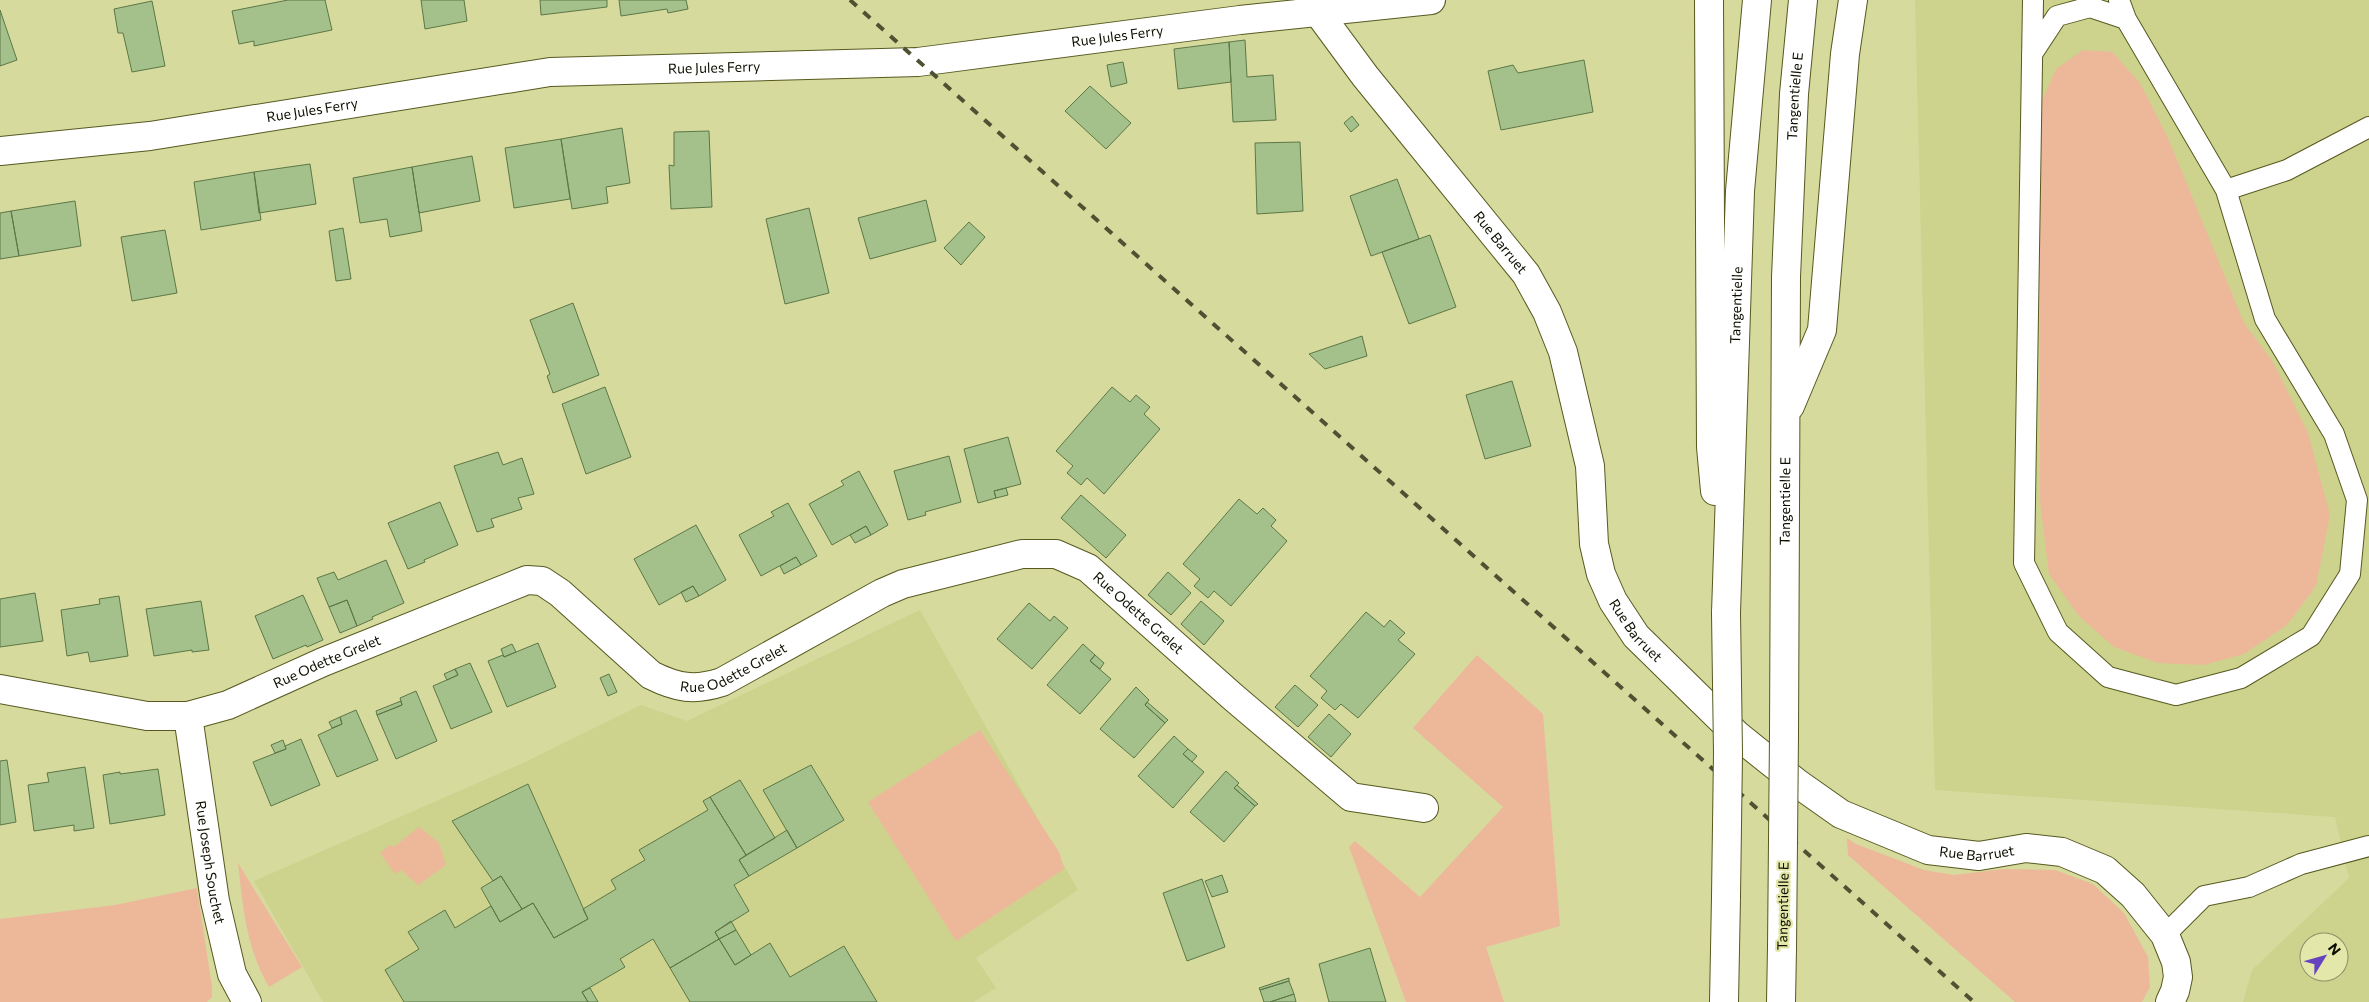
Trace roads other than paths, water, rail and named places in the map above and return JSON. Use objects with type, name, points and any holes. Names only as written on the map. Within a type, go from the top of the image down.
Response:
[{"type":"street","name":"Rue Jules Ferry","points":[[0,151],[150,136],[550,72],[918,62],[1240,20],[1313,6],[1431,0]]},
{"type":"street","points":[[1709,0],[1711,446],[1726,612],[1728,753],[1724,1002]]},
{"type":"street","name":"Tangentielle","points":[[1726,612],[1740,190],[1756,0]]},
{"type":"street","name":"Tangentielle E","points":[[1781,1002],[1785,663],[1786,268],[1794,94],[1803,0]]},
{"type":"street","points":[[1785,419],[1822,330],[1845,54],[1853,0]]},
{"type":"street","name":"Rue Barruet","points":[[1313,6],[1365,76],[1526,274],[1547,312],[1563,352],[1590,466],[1594,544],[1601,574],[1613,601],[1636,636],[1737,735],[1797,783],[1840,814],[1928,850],[1979,856],[2026,848],[2062,852],[2105,870],[2133,895],[2165,935],[2176,962],[2178,976],[2175,991],[2170,1002]]},
{"type":"street","name":"Rue Odette Grelet","points":[[0,689],[147,716],[188,716],[228,705],[323,662],[527,580],[542,581],[560,593],[651,674],[667,683],[702,688],[722,682],[882,593],[903,584],[1022,554],[1056,554],[1088,568],[1233,697],[1351,797],[1424,808]]},
{"type":"street","name":"Rue Joseph Souchet","points":[[188,716],[215,901],[232,974],[247,1002]]},
{"type":"lane","points":[[2033,0],[2024,563],[2058,632],[2108,677],[2176,695],[2242,678],[2311,636],[2350,574],[2357,500],[2334,434],[2266,318],[2226,190],[2126,19],[2119,0]]},
{"type":"lane","points":[[2032,54],[2057,16],[2090,7],[2126,19]]},
{"type":"lane","points":[[2226,190],[2287,170],[2369,125]]},
{"type":"lane","points":[[2165,935],[2204,896],[2249,887],[2301,864],[2369,846]]},
{"type":"railway","points":[[850,0],[1974,1002]]}]
